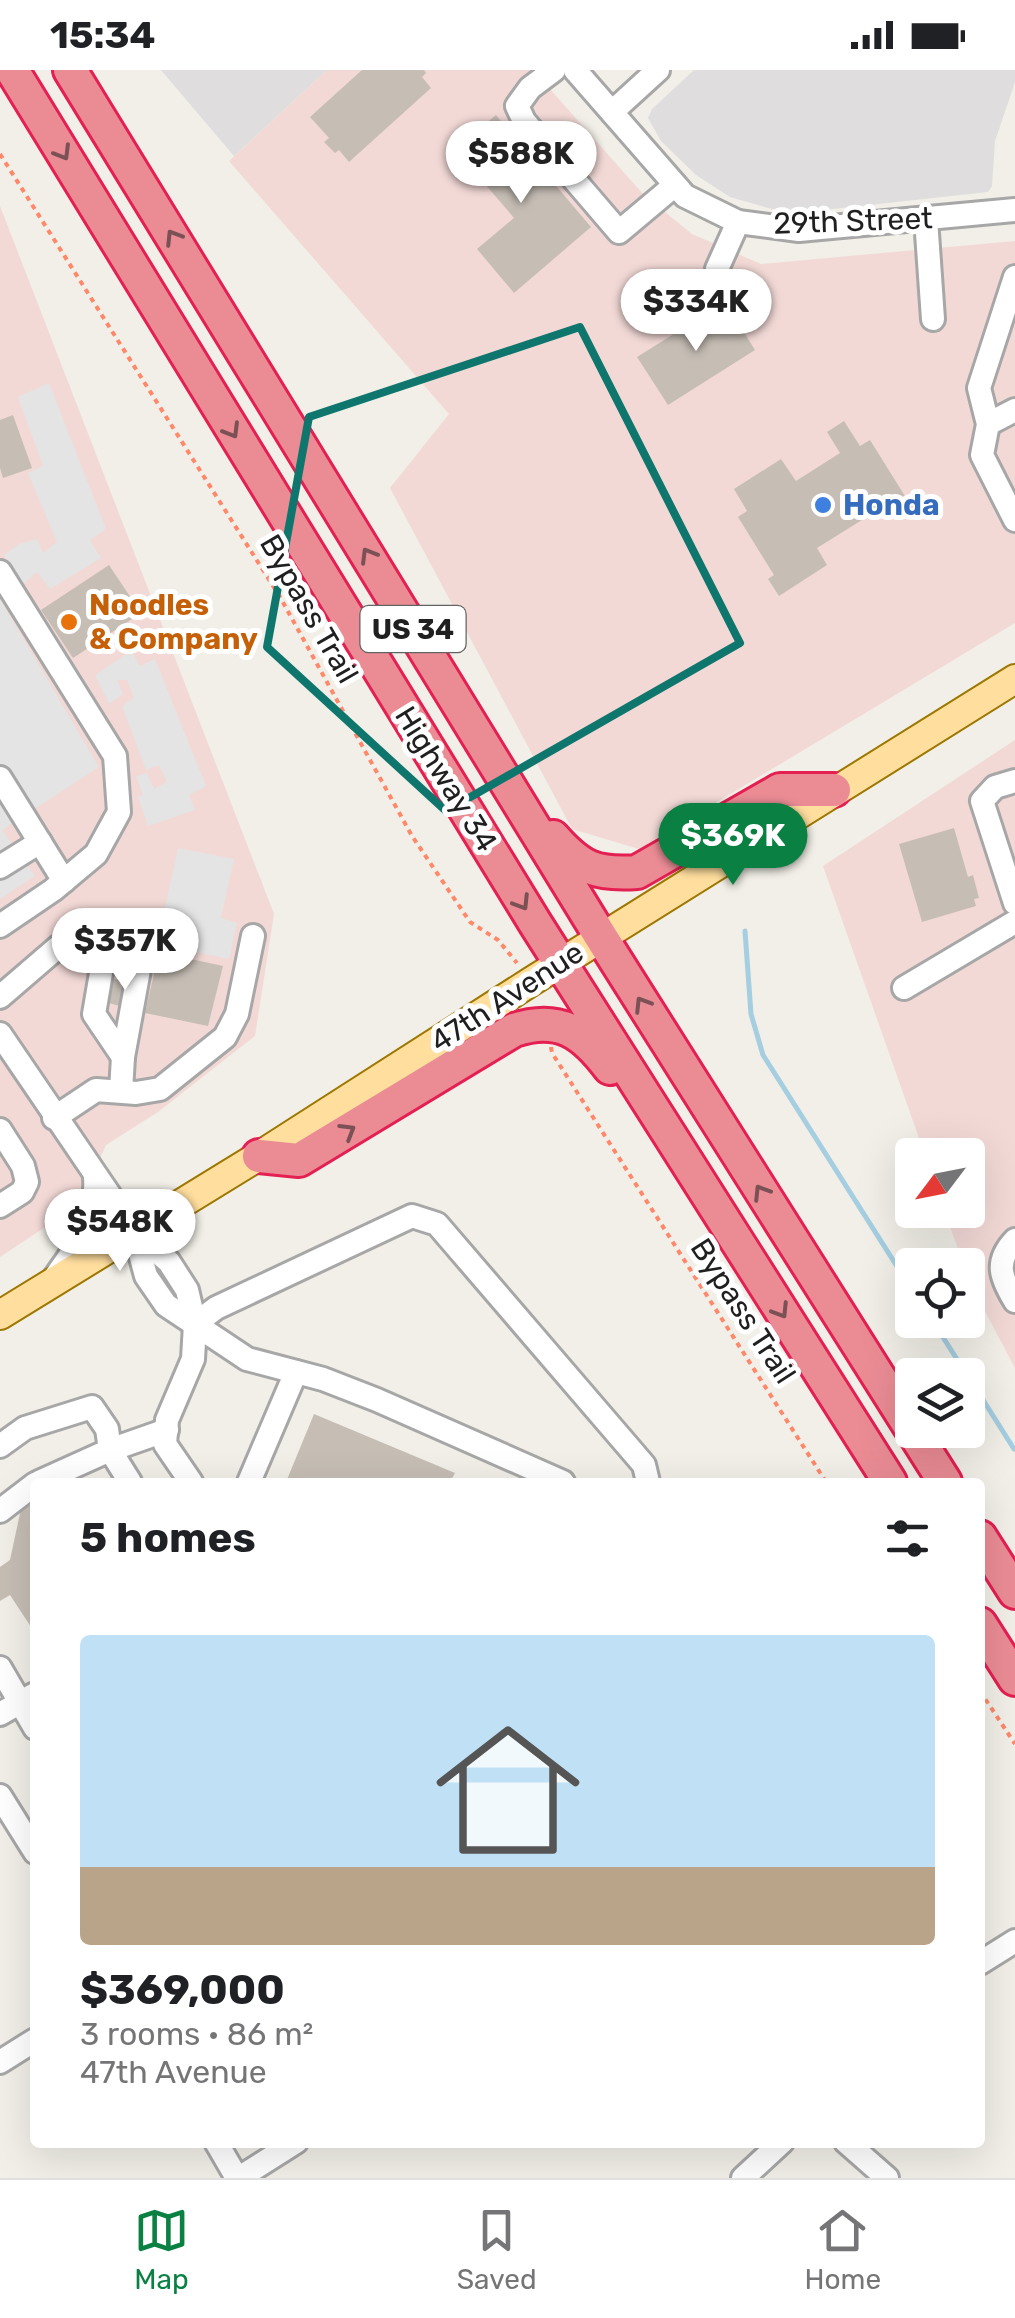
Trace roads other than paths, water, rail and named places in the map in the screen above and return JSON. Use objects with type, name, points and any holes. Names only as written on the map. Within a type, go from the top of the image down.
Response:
[{"type":"highway","name":"Highway 34","points":[[12,70],[560,963],[887,1478]]},
{"type":"highway","name":"Highway 34","points":[[70,70],[600,937],[943,1478]]},
{"type":"highway","points":[[459,706],[553,837],[570,858],[588,868],[637,872],[780,790],[834,790]]},
{"type":"highway","points":[[259,1156],[299,1160],[514,1030],[553,1023],[591,1045],[607,1064],[752,1267]]},
{"type":"highway","points":[[985,1545],[1015,1592]]},
{"type":"highway","points":[[985,1632],[1015,1679]]},
{"type":"main road","name":"47th Avenue","points":[[0,1315],[1015,679]]},
{"type":"street","points":[[554,70],[530,88],[517,106],[524,122],[619,232],[675,185]]},
{"type":"street","name":"29th Street","points":[[575,70],[685,196],[738,222],[799,230],[1015,210]]},
{"type":"street","points":[[612,112],[658,70]]},
{"type":"street","points":[[926,219],[933,319]]},
{"type":"street","points":[[716,269],[738,222]]},
{"type":"street","points":[[1015,277],[979,388],[988,424],[982,456],[1015,520]]},
{"type":"street","points":[[988,424],[1015,410]]},
{"type":"street","points":[[0,572],[116,756],[119,812],[96,854],[0,926]]},
{"type":"street","points":[[0,778],[64,881]]},
{"type":"street","points":[[1015,781],[995,787],[982,801],[1015,904]]},
{"type":"street","points":[[0,867],[40,842]]},
{"type":"street","points":[[904,988],[1015,922]]},
{"type":"street","points":[[0,997],[58,947],[82,935],[143,948],[123,1058],[121,1091]]},
{"type":"street","points":[[54,1118],[96,1090],[136,1094],[160,1089],[225,1037],[237,1014],[253,936]]},
{"type":"street","points":[[108,938],[94,1014],[123,1058]]},
{"type":"street","points":[[0,1034],[134,1232],[146,1276],[166,1305],[246,1359],[377,1400],[553,1478]]},
{"type":"street","points":[[0,1130],[23,1166],[27,1182],[22,1192],[0,1206]]},
{"type":"street","points":[[48,1285],[81,1241],[91,1220],[96,1177]]},
{"type":"street","points":[[188,1478],[165,1444],[167,1420],[193,1359],[196,1324],[216,1308],[412,1216],[437,1224],[644,1466],[647,1478]]},
{"type":"street","points":[[1015,1240],[1003,1258],[1001,1278],[1015,1301]]},
{"type":"street","points":[[251,1478],[296,1372]]},
{"type":"street","points":[[0,1446],[25,1428],[92,1408],[128,1478]]},
{"type":"street","points":[[48,1478],[166,1430]]},
{"type":"street","points":[[0,1510],[30,1488]]},
{"type":"street","points":[[0,1668],[18,1704]]},
{"type":"street","points":[[0,1796],[30,1844]]},
{"type":"street","points":[[985,1960],[1015,1941]]},
{"type":"street","points":[[0,2062],[30,2043]]},
{"type":"street","points":[[220,2148],[238,2178],[286,2148]]},
{"type":"street","points":[[744,2178],[776,2148]]},
{"type":"street","points":[[853,2148],[887,2178]]},
{"type":"waterway","points":[[745,931],[751,1014],[763,1055],[895,1263]]},
{"type":"waterway","points":[[943,1338],[956,1358]]},
{"type":"waterway","points":[[985,1403],[1014,1449]]},
{"type":"place","name":"Honda","points":[[823,505]]},
{"type":"place","name":"Noodles & Company","points":[[69,622]]}]
